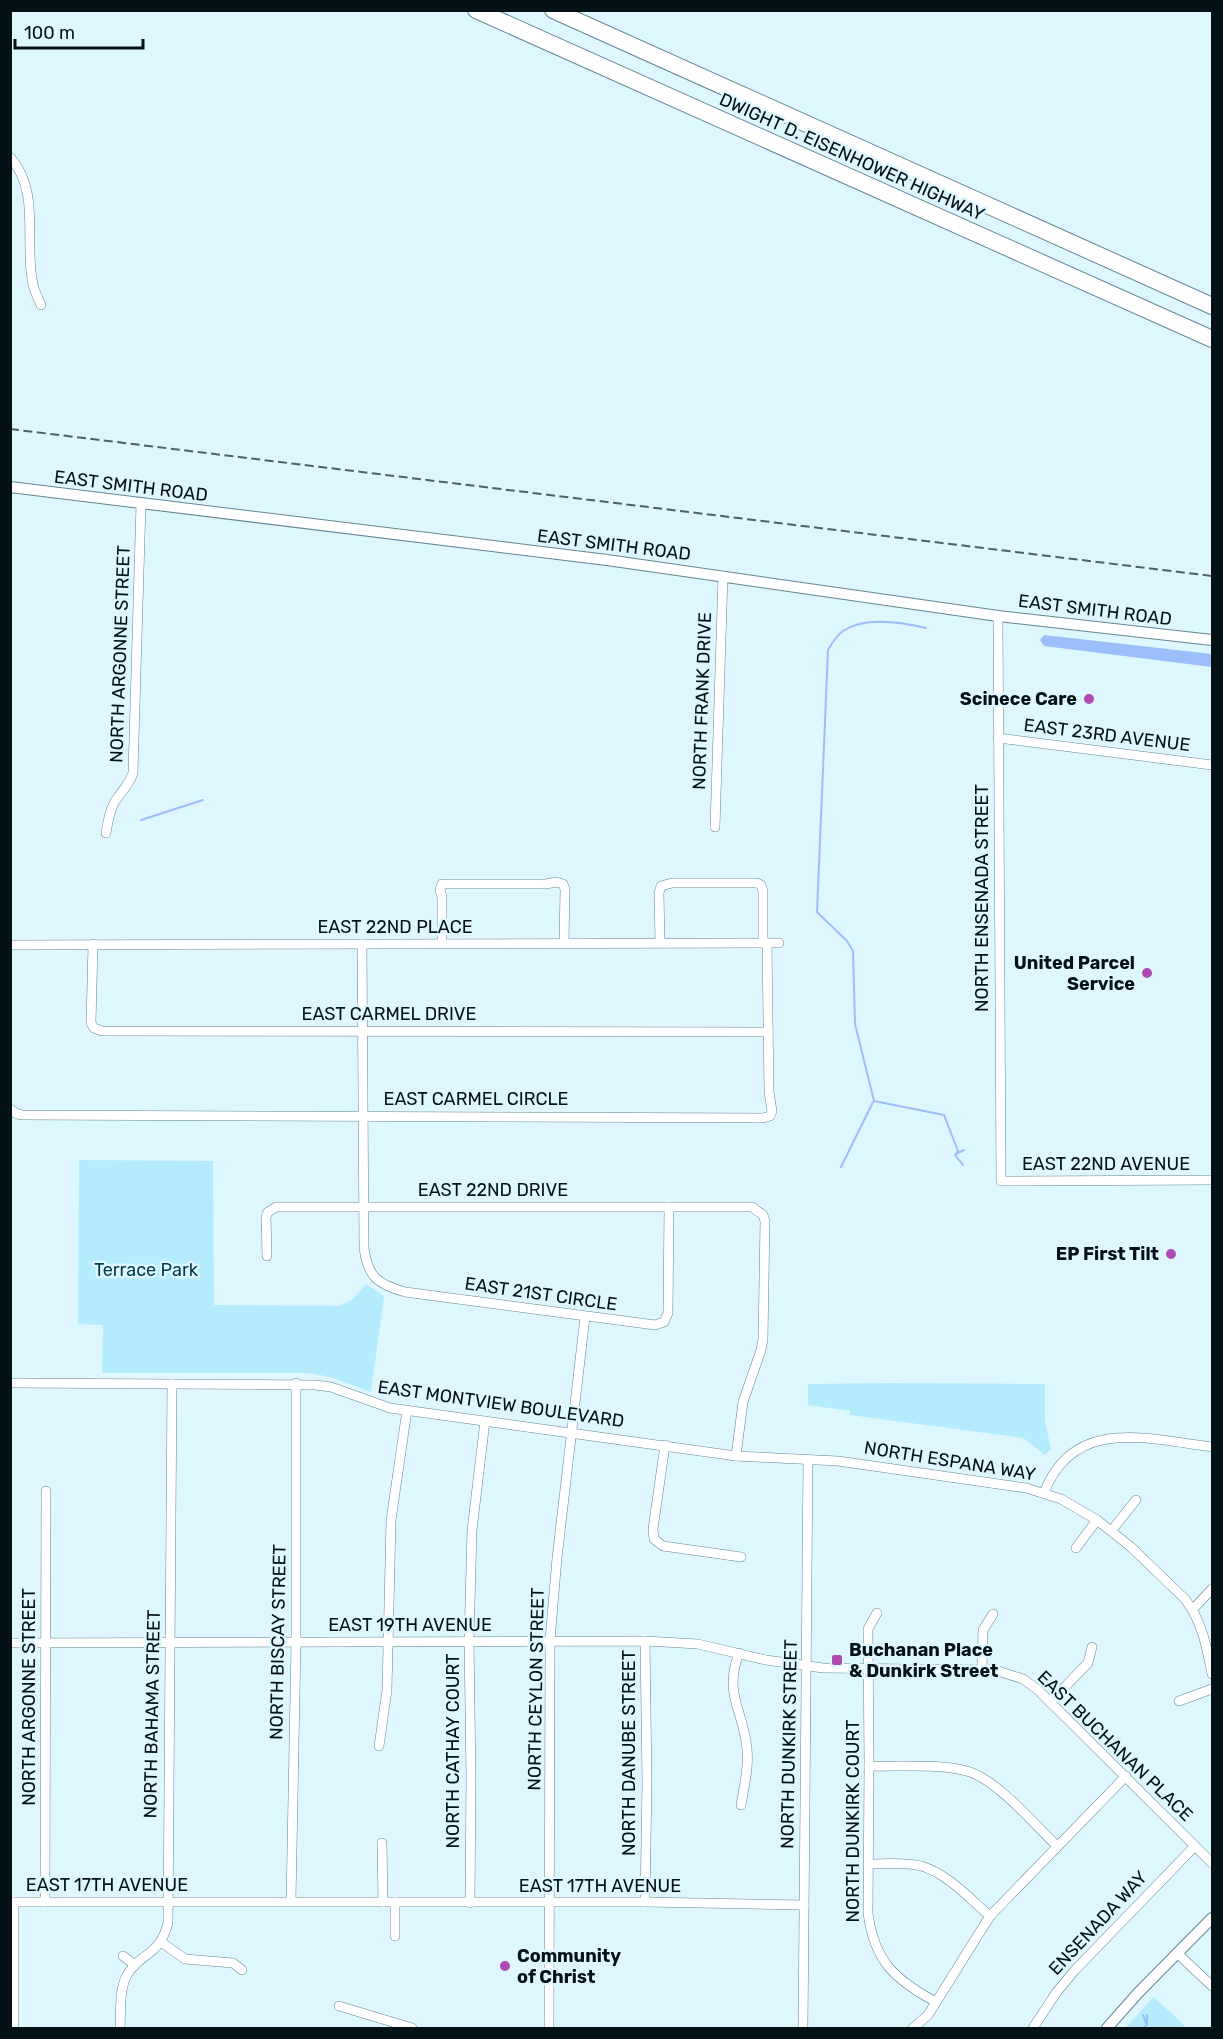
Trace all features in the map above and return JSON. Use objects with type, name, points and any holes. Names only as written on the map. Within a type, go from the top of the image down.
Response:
[{"type":"highway","name":"DWIGHT D. EISENHOWER HIGHWAY","points":[[476,10],[1212,339]]},
{"type":"highway","name":"DWIGHT D. EISENHOWER HIGHWAY","points":[[553,10],[1212,306]]},
{"type":"street","points":[[10,157],[22,174],[28,193],[32,278],[40,305]]},
{"type":"street","name":"EAST SMITH ROAD","points":[[10,487],[723,576],[998,616],[1212,640]]},
{"type":"street","name":"NORTH ARGONNE STREET","points":[[106,833],[113,804],[118,795],[129,785],[133,773],[141,504]]},
{"type":"street","name":"NORTH FRANK DRIVE","points":[[715,826],[723,576]]},
{"type":"street","name":"NORTH ENSENADA STREET","points":[[998,616],[1001,1181]]},
{"type":"street","name":"EAST 23RD AVENUE","points":[[998,738],[1212,765]]},
{"type":"street","points":[[442,943],[440,890],[442,884],[546,884],[556,882],[563,884],[565,889],[564,943]]},
{"type":"street","name":"EAST CARMEL CIRCLE","points":[[10,1109],[17,1114],[764,1118],[770,1116],[772,1111],[769,1092],[761,885],[683,883],[661,886],[659,893],[660,943]]},
{"type":"street","name":"EAST 22ND PLACE","points":[[10,945],[779,943]]},
{"type":"street","name":"EAST CARMEL DRIVE","points":[[93,944],[91,1023],[94,1028],[102,1031],[768,1032]]},
{"type":"street","name":"EAST 21ST CIRCLE","points":[[362,944],[364,1206],[366,1261],[374,1277],[383,1284],[405,1292],[655,1325],[664,1322],[668,1313],[669,1207]]},
{"type":"street","name":"EAST 22ND AVENUE","points":[[1001,1181],[1212,1180]]},
{"type":"street","name":"EAST 22ND DRIVE","points":[[267,1256],[266,1217],[272,1208],[276,1207],[752,1208],[763,1215],[765,1226],[763,1339],[743,1402],[736,1455]]},
{"type":"street","name":"NORTH CEYLON STREET","points":[[549,2028],[550,1640],[557,1558],[585,1317]]},
{"type":"street","name":"EAST MONTVIEW BOULEVARD","points":[[10,1383],[296,1383],[330,1387],[373,1404],[407,1410],[736,1455],[808,1460]]},
{"type":"street","name":"NORTH BISCAY STREET","points":[[291,1901],[296,1642],[296,1383]]},
{"type":"street","name":"NORTH BAHAMA STREET","points":[[161,1942],[168,1923],[172,1384]]},
{"type":"street","points":[[379,1746],[387,1689],[391,1520],[407,1410]]},
{"type":"street","name":"NORTH CATHAY COURT","points":[[470,1903],[469,1641],[472,1530],[485,1421]]},
{"type":"street","points":[[1044,1493],[1054,1472],[1065,1457],[1085,1446],[1106,1439],[1144,1438],[1212,1447]]},
{"type":"street","points":[[665,1445],[653,1529],[654,1539],[663,1546],[741,1557]]},
{"type":"street","name":"NORTH ESPANA WAY","points":[[808,1460],[838,1461],[1014,1486],[1044,1493],[1072,1504],[1112,1530],[1156,1570],[1193,1609],[1205,1641],[1212,1674]]},
{"type":"street","name":"NORTH DUNKIRK STREET","points":[[803,2028],[808,1460]]},
{"type":"street","name":"NORTH ARGONNE STREET","points":[[45,1902],[46,1491]]},
{"type":"street","points":[[1112,1530],[1136,1500]]},
{"type":"street","points":[[1076,1548],[1097,1520]]},
{"type":"street","points":[[1193,1609],[1212,1589]]},
{"type":"street","name":"NORTH DUNKIRK COURT","points":[[877,1612],[868,1629],[867,1913],[875,1945],[884,1962],[894,1974],[914,1990],[936,2002]]},
{"type":"street","points":[[982,1669],[983,1630],[993,1614]]},
{"type":"street","name":"EAST 19TH AVENUE","points":[[10,1643],[645,1641],[698,1644],[807,1666]]},
{"type":"street","name":"NORTH DANUBE STREET","points":[[645,1641],[647,1782],[645,1902]]},
{"type":"street","points":[[1050,1702],[1088,1664],[1092,1647]]},
{"type":"street","points":[[739,1653],[732,1683],[747,1749],[747,1769],[741,1805]]},
{"type":"street","name":"EAST BUCHANAN PLACE","points":[[807,1666],[982,1669],[995,1670],[1023,1679],[1050,1702],[1212,1863]]},
{"type":"street","points":[[1179,1701],[1212,1689]]},
{"type":"street","points":[[869,1766],[951,1767],[979,1775],[997,1788],[1057,1846]]},
{"type":"street","points":[[913,2028],[928,2015],[990,1916],[1126,1776]]},
{"type":"street","points":[[382,1843],[383,1902]]},
{"type":"street","name":"ENSENADA WAY","points":[[1033,2028],[1056,1993],[1084,1959],[1195,1846]]},
{"type":"street","points":[[868,1864],[909,1864],[931,1870],[990,1916]]},
{"type":"street","points":[[12,1902],[12,2024]]},
{"type":"street","name":"EAST 17TH AVENUE","points":[[12,1902],[645,1902],[804,1905]]},
{"type":"street","points":[[395,1902],[395,1936]]},
{"type":"street","points":[[1107,2028],[1137,1993],[1212,1918]]},
{"type":"street","points":[[120,2028],[125,1981],[135,1965],[161,1942],[172,1952],[185,1959],[233,1963],[242,1970]]},
{"type":"street","points":[[1177,1953],[1212,1986]]},
{"type":"street","points":[[123,1956],[135,1965]]},
{"type":"street","points":[[339,2006],[412,2028]]},
{"type":"green space","name":"Terrace Park","points":[[79,1160],[213,1161],[214,1305],[339,1306],[352,1300],[366,1284],[384,1296],[371,1392],[330,1377],[309,1373],[102,1373],[103,1325],[78,1324]]},
{"type":"green space","points":[[808,1384],[1045,1384],[1045,1422],[1051,1449],[1045,1455],[1023,1438],[850,1415],[850,1411],[808,1405]]},
{"type":"green space","points":[[1154,1997],[1187,2028],[1125,2028]]},
{"type":"water","points":[[1044,635],[1212,654],[1212,667],[1044,646],[1040,640]]},
{"type":"waterway","points":[[926,628],[895,622],[862,623],[841,633],[828,650],[817,912],[847,941],[853,951],[855,1024],[874,1101],[944,1115],[958,1151],[955,1155],[963,1165]]},
{"type":"waterway","points":[[141,820],[203,800]]},
{"type":"waterway","points":[[841,1167],[873,1102]]},
{"type":"waterway","points":[[956,1154],[964,1150]]},
{"type":"waterway","points":[[1143,2015],[1146,2023]]},
{"type":"waterway","points":[[1144,2028],[1147,2024],[1147,2015]]},
{"type":"railway","points":[[10,429],[1212,576]]},
{"type":"place","name":"Scinece Care","points":[[1089,699]]},
{"type":"place","name":"United Parcel Service","points":[[1147,973]]},
{"type":"place","name":"EP First Tilt","points":[[1171,1254]]},
{"type":"place","name":"Buchanan Place & Dunkirk Street","points":[[837,1660]]},
{"type":"place","name":"Community of Christ","points":[[505,1966]]}]
